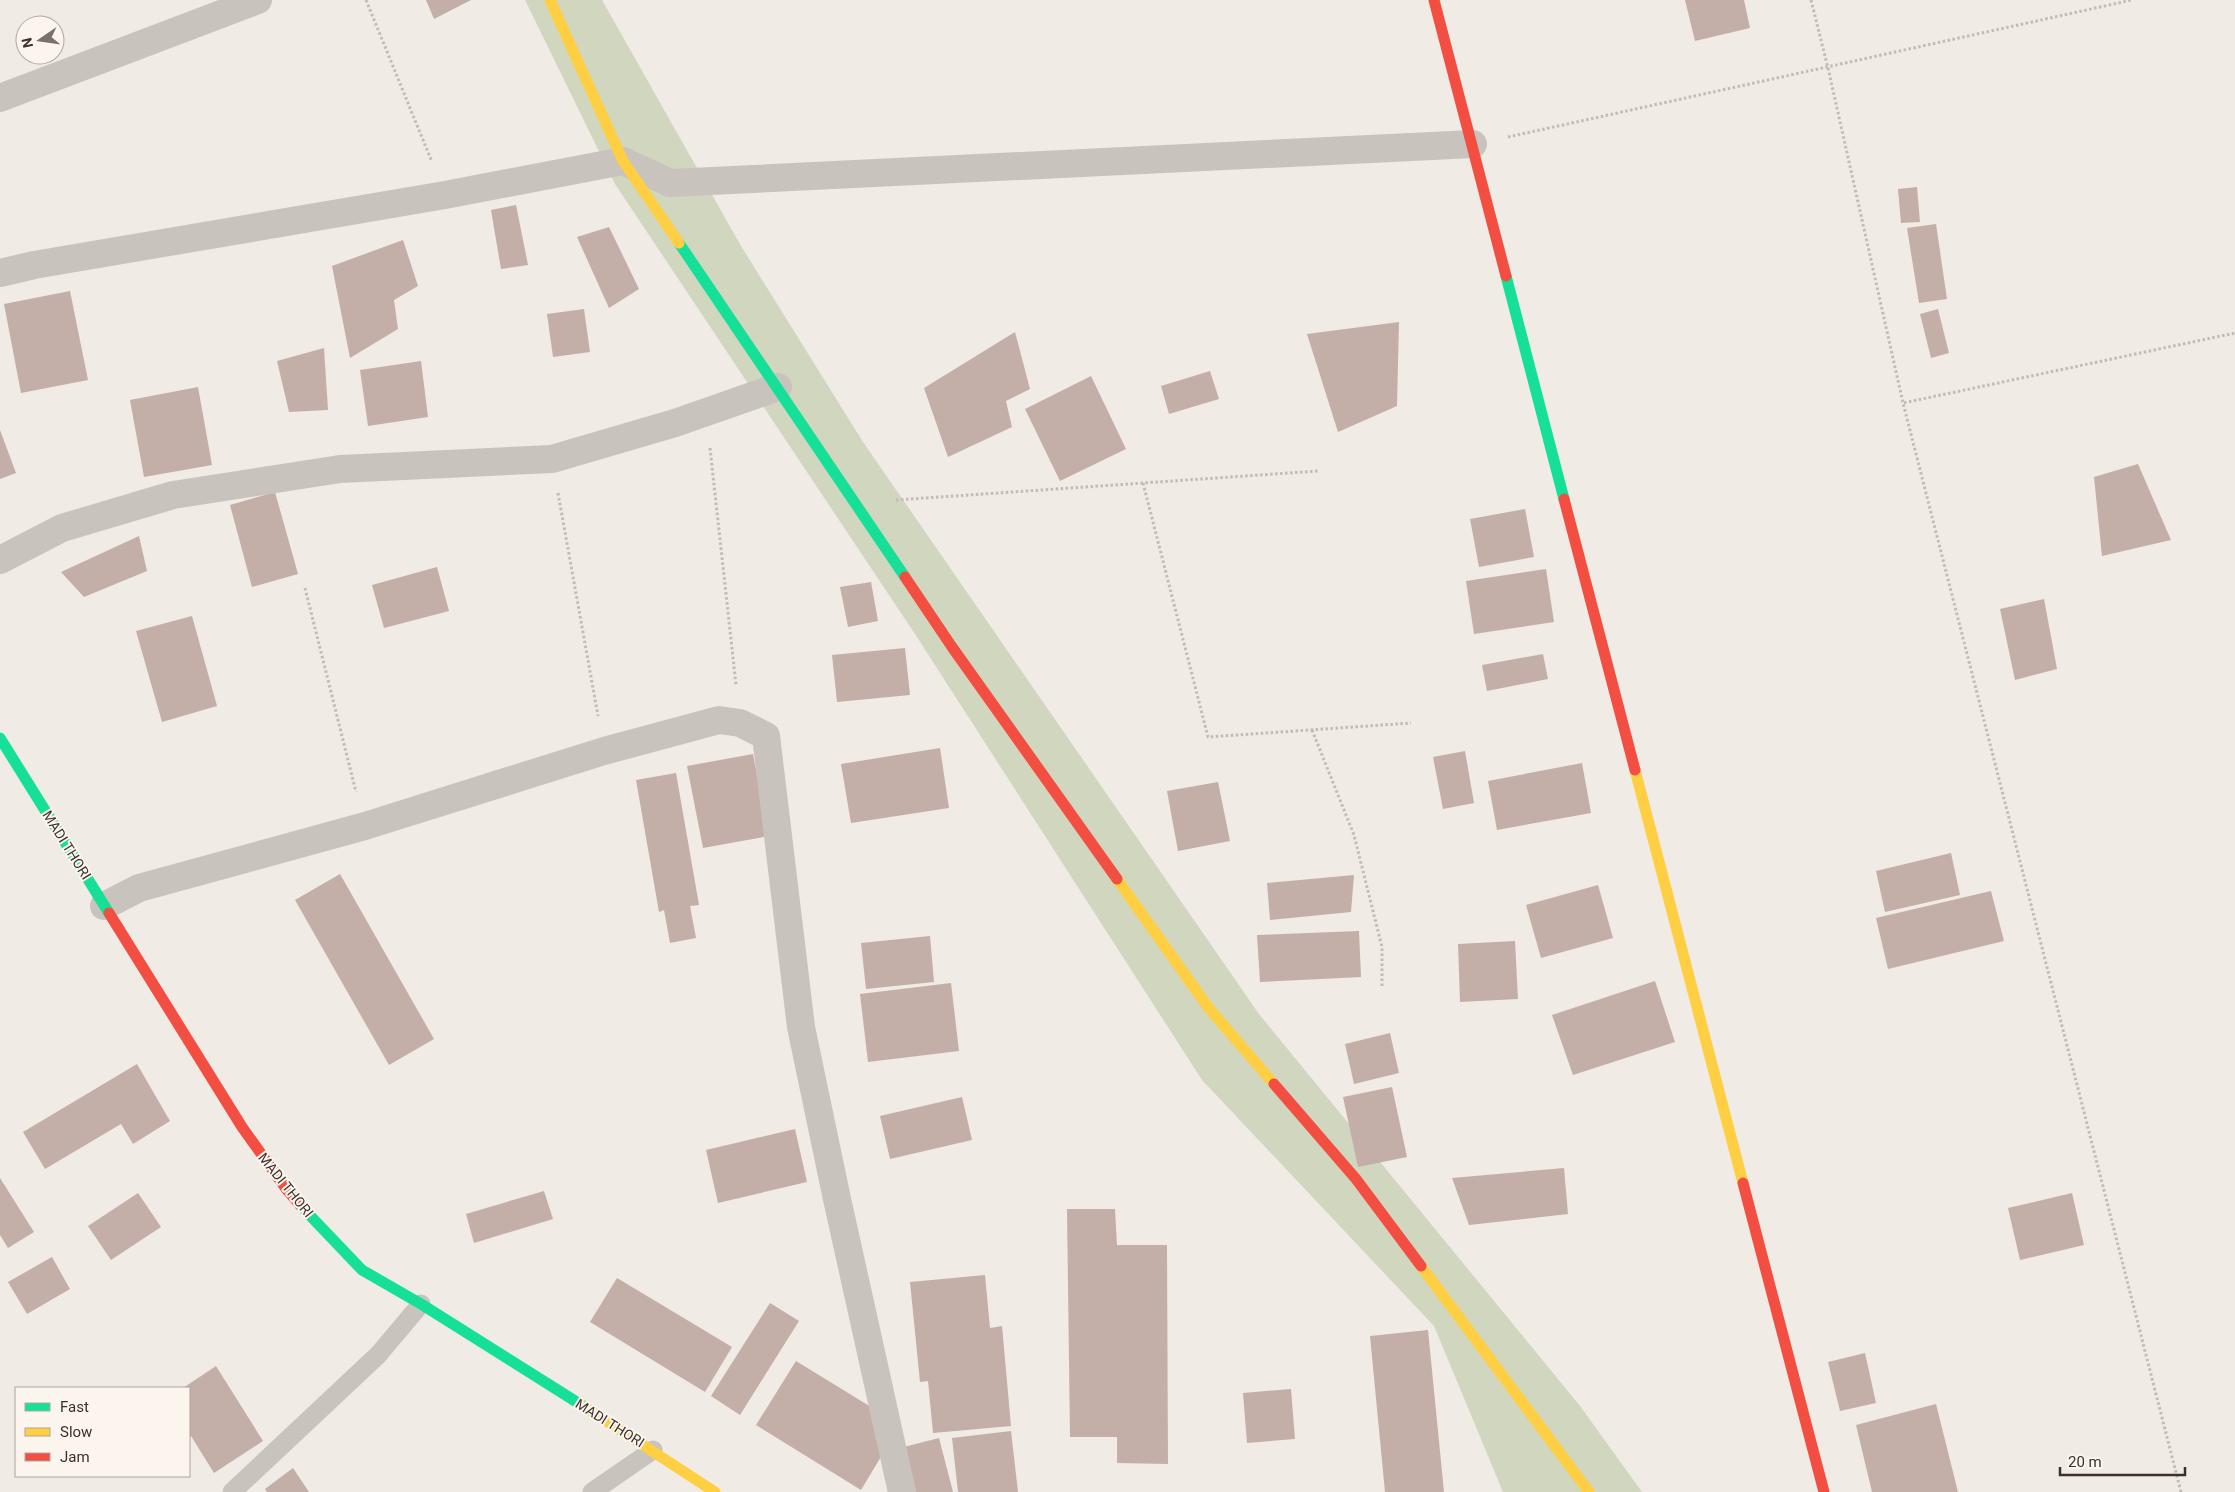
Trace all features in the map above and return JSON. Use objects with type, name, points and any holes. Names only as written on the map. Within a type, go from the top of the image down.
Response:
[{"type":"street","points":[[0,98],[258,0]]},
{"type":"street","points":[[550,0],[623,161],[778,387],[952,647],[1208,1006],[1356,1179],[1589,1492]]},
{"type":"street","points":[[1434,0],[1824,1492]]},
{"type":"street","points":[[0,273],[34,265],[445,195],[623,161],[670,183],[1473,144]]},
{"type":"street","points":[[0,560],[62,528],[173,494],[340,469],[552,459],[706,412],[778,387]]},
{"type":"street","points":[[104,906],[139,888],[365,826],[604,751],[719,720],[740,723],[766,736],[802,1027],[837,1199],[902,1492]]},
{"type":"street","name":"MADI THORI","points":[[0,738],[242,1127],[286,1190],[362,1270],[421,1304],[653,1450],[715,1492]]},
{"type":"lane","points":[[232,1492],[378,1355],[421,1304]]},
{"type":"lane","points":[[592,1492],[653,1450]]},
{"type":"path","points":[[366,0],[445,195]]},
{"type":"path","points":[[1810,0],[1828,68],[1903,403],[2181,1492]]},
{"type":"path","points":[[1473,144],[1828,68],[2132,0]]},
{"type":"path","points":[[1903,403],[2235,333]]},
{"type":"path","points":[[706,412],[740,723]]},
{"type":"path","points":[[552,459],[604,751]]},
{"type":"path","points":[[855,503],[1318,471]]},
{"type":"path","points":[[1143,483],[1208,738],[1411,723]]},
{"type":"path","points":[[305,588],[365,826]]},
{"type":"path","points":[[1312,730],[1354,835],[1382,947],[1382,988]]},
{"type":"green space","points":[[525,0],[602,0],[741,246],[863,442],[1259,1014],[1580,1406],[1642,1492],[1503,1492],[1434,1326],[1202,1080],[915,634],[615,184]]},
{"type":"building","points":[[426,0],[471,0],[434,19]]},
{"type":"building","points":[[1685,0],[1744,0],[1750,28],[1695,41]]},
{"type":"building","points":[[1917,187],[1920,222],[1901,223],[1898,189]]},
{"type":"building","points":[[516,205],[528,265],[501,269],[491,210]]},
{"type":"building","points":[[1936,224],[1947,299],[1919,303],[1907,228]]},
{"type":"building","points":[[609,227],[639,289],[609,308],[577,237]]},
{"type":"building","points":[[403,240],[418,286],[394,300],[398,329],[350,358],[332,266]]},
{"type":"building","points":[[70,291],[88,380],[21,393],[4,304]]},
{"type":"building","points":[[584,309],[590,352],[553,357],[547,314]]},
{"type":"building","points":[[1938,309],[1949,353],[1931,358],[1920,314]]},
{"type":"building","points":[[1399,322],[1397,406],[1338,432],[1307,334]]},
{"type":"building","points":[[1015,332],[1030,389],[1006,401],[1012,427],[948,457],[924,388]]},
{"type":"building","points":[[324,348],[328,410],[289,412],[277,361]]},
{"type":"building","points":[[421,361],[428,417],[368,426],[360,370]]},
{"type":"building","points":[[1210,371],[1219,399],[1169,414],[1161,386]]},
{"type":"building","points":[[1091,376],[1126,449],[1060,481],[1025,409]]},
{"type":"building","points":[[198,387],[212,465],[144,477],[130,400]]},
{"type":"building","points":[[0,430],[16,473],[0,479]]},
{"type":"building","points":[[2138,464],[2171,540],[2102,556],[2094,477]]},
{"type":"building","points":[[275,492],[298,574],[252,587],[230,505]]},
{"type":"building","points":[[1525,509],[1534,557],[1479,567],[1470,519]]},
{"type":"building","points":[[139,536],[147,571],[84,597],[61,572]]},
{"type":"building","points":[[437,567],[449,611],[384,628],[372,585]]},
{"type":"building","points":[[1546,569],[1554,622],[1474,634],[1466,581]]},
{"type":"building","points":[[871,582],[878,621],[848,627],[840,587]]},
{"type":"building","points":[[2044,599],[2057,669],[2015,680],[2000,609]]},
{"type":"building","points":[[192,616],[217,706],[162,722],[136,631]]},
{"type":"building","points":[[905,648],[910,695],[837,702],[832,655]]},
{"type":"building","points":[[1543,654],[1548,679],[1487,691],[1482,665]]},
{"type":"building","points":[[940,748],[949,808],[851,823],[841,764]]},
{"type":"building","points":[[1465,751],[1474,803],[1443,809],[1433,757]]},
{"type":"building","points":[[753,754],[769,836],[703,848],[687,766]]},
{"type":"building","points":[[1582,763],[1591,813],[1497,830],[1488,781]]},
{"type":"building","points":[[676,773],[699,905],[690,906],[696,938],[670,943],[664,910],[659,912],[636,780]]},
{"type":"building","points":[[1218,782],[1230,841],[1178,851],[1167,791]]},
{"type":"building","points":[[1951,853],[1960,895],[1885,912],[1876,871]]},
{"type":"building","points":[[340,874],[434,1039],[389,1065],[295,900]]},
{"type":"building","points":[[1354,875],[1351,912],[1270,920],[1267,883]]},
{"type":"building","points":[[1598,885],[1613,938],[1541,958],[1526,905]]},
{"type":"building","points":[[1991,891],[2004,941],[1888,969],[1876,918]]},
{"type":"building","points":[[1359,931],[1361,977],[1260,982],[1257,935]]},
{"type":"building","points":[[930,936],[934,982],[866,989],[861,943]]},
{"type":"building","points":[[1515,941],[1518,999],[1460,1002],[1458,944]]},
{"type":"building","points":[[1655,981],[1675,1042],[1573,1075],[1552,1015]]},
{"type":"building","points":[[951,983],[959,1051],[868,1062],[860,994]]},
{"type":"building","points":[[1390,1033],[1399,1073],[1354,1084],[1345,1044]]},
{"type":"building","points":[[137,1064],[170,1121],[133,1144],[121,1124],[45,1169],[23,1132]]},
{"type":"building","points":[[1392,1087],[1407,1157],[1358,1167],[1343,1097]]},
{"type":"building","points":[[962,1097],[972,1140],[890,1159],[880,1116]]},
{"type":"building","points":[[795,1129],[807,1182],[718,1203],[706,1150]]},
{"type":"building","points":[[1564,1168],[1568,1214],[1469,1225],[1452,1178]]},
{"type":"building","points":[[0,1178],[34,1232],[8,1248],[0,1235]]},
{"type":"building","points":[[544,1191],[553,1219],[474,1243],[466,1214]]},
{"type":"building","points":[[138,1193],[161,1227],[111,1260],[88,1226]]},
{"type":"building","points":[[2072,1193],[2084,1245],[2020,1260],[2008,1208]]},
{"type":"building","points":[[1067,1209],[1115,1209],[1117,1245],[1167,1245],[1168,1464],[1117,1463],[1117,1437],[1070,1437]]},
{"type":"building","points":[[52,1257],[70,1289],[27,1314],[8,1282]]},
{"type":"building","points":[[985,1275],[990,1328],[1002,1326],[1011,1426],[933,1433],[928,1381],[920,1382],[910,1282]]},
{"type":"building","points":[[617,1278],[732,1347],[705,1392],[590,1322]]},
{"type":"building","points":[[770,1303],[799,1321],[740,1415],[711,1396]]},
{"type":"building","points":[[1428,1330],[1444,1492],[1385,1492],[1370,1336]]},
{"type":"building","points":[[1865,1353],[1876,1403],[1840,1411],[1828,1362]]},
{"type":"building","points":[[796,1361],[871,1407],[882,1455],[861,1490],[756,1425]]},
{"type":"building","points":[[216,1366],[263,1441],[214,1473],[190,1436],[190,1387],[184,1387]]},
{"type":"building","points":[[1291,1389],[1295,1439],[1247,1443],[1243,1393]]},
{"type":"building","points":[[1936,1404],[1958,1492],[1872,1492],[1856,1425]]},
{"type":"building","points":[[1011,1431],[1018,1492],[958,1492],[952,1438]]},
{"type":"building","points":[[939,1438],[953,1492],[911,1492],[900,1448]]},
{"type":"building","points":[[293,1468],[309,1492],[267,1492],[265,1489]]},
{"type":"traffic: fast","points":[[679,243],[905,577]]},
{"type":"traffic: fast","points":[[1506,276],[1564,499]]},
{"type":"traffic: fast","points":[[0,738],[109,913]]},
{"type":"traffic: fast","points":[[300,1205],[362,1270],[421,1304],[583,1406]]},
{"type":"traffic: slow","points":[[550,0],[623,161],[679,243]]},
{"type":"traffic: slow","points":[[1635,770],[1743,1183]]},
{"type":"traffic: slow","points":[[1117,879],[1208,1007],[1274,1084]]},
{"type":"traffic: slow","points":[[1421,1266],[1589,1492]]},
{"type":"traffic: slow","points":[[583,1406],[715,1492]]},
{"type":"traffic: jam","points":[[1434,0],[1506,276]]},
{"type":"traffic: jam","points":[[1564,499],[1635,770]]},
{"type":"traffic: jam","points":[[905,577],[952,647],[1117,879]]},
{"type":"traffic: jam","points":[[109,913],[242,1127],[300,1205]]},
{"type":"traffic: jam","points":[[1274,1084],[1356,1179],[1421,1266]]},
{"type":"traffic: jam","points":[[1743,1183],[1824,1492]]}]
